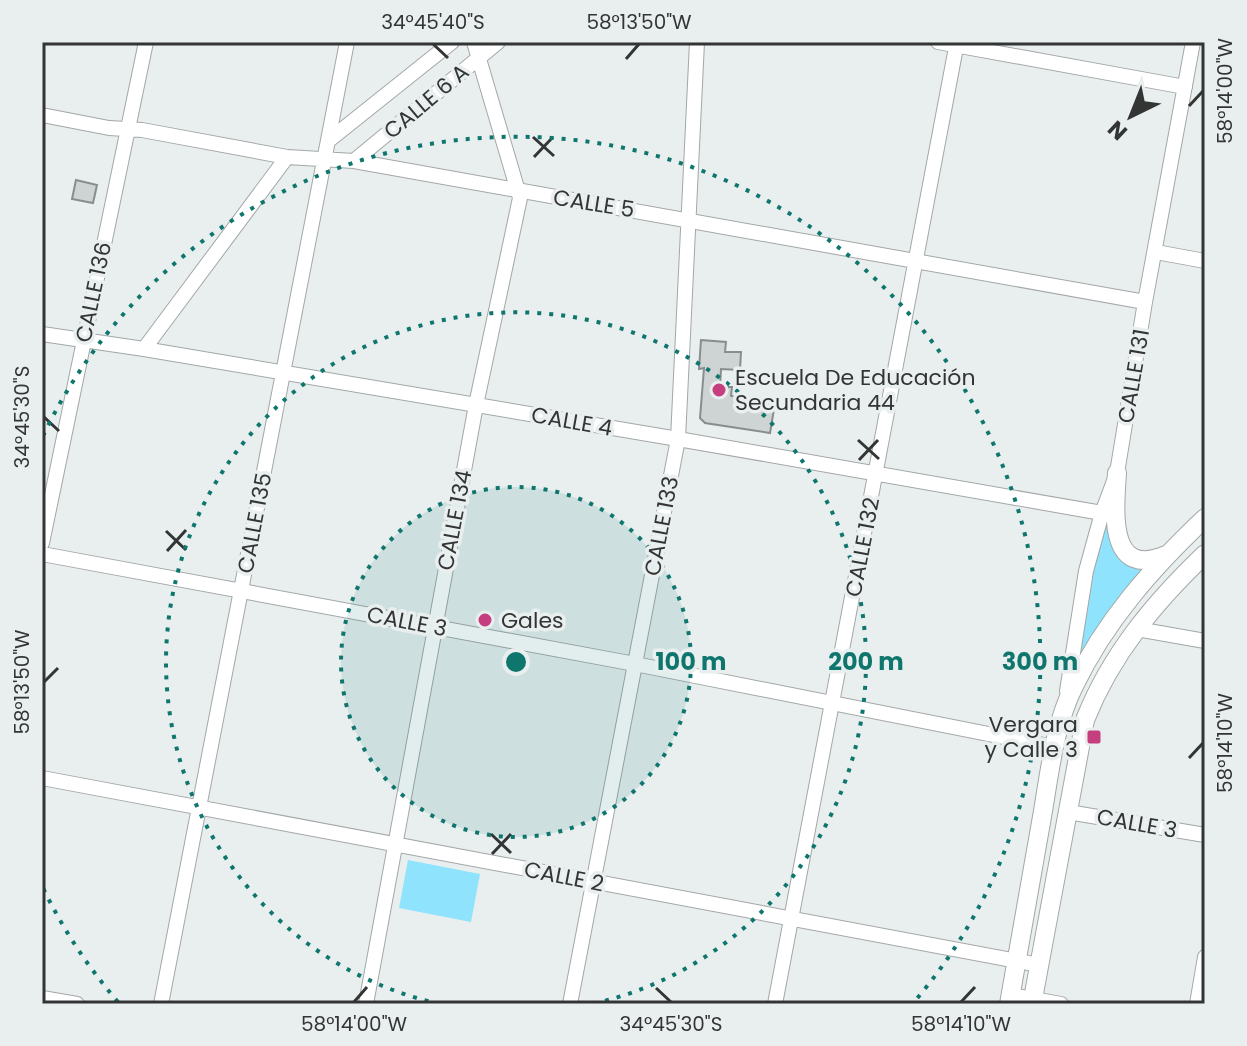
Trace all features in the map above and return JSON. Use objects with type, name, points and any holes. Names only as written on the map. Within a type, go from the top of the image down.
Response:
[{"type":"main road","points":[[1117,473],[1114,518],[1119,541],[1137,558],[1151,560],[1166,555]]},
{"type":"main road","points":[[1010,1000],[1054,747],[1073,687],[1106,631],[1166,555],[1205,518]]},
{"type":"main road","points":[[1033,1002],[1085,720],[1102,681],[1137,629],[1164,594],[1205,554]]},
{"type":"street","name":"CALLE 136","points":[[42,543],[146,42]]},
{"type":"street","name":"CALLE 135","points":[[161,1004],[347,42]]},
{"type":"street","name":"CALLE 6 A","points":[[328,141],[452,42]]},
{"type":"street","name":"CALLE 134","points":[[366,1004],[476,405],[520,198],[474,42]]},
{"type":"street","name":"CALLE 6 A","points":[[354,161],[498,42]]},
{"type":"street","name":"CALLE 133","points":[[570,1004],[678,439],[697,42]]},
{"type":"street","points":[[938,42],[1185,87]]},
{"type":"street","name":"CALLE 131","points":[[1065,707],[1082,587],[1102,513],[1117,473],[1193,42]]},
{"type":"street","name":"CALLE 132","points":[[775,1004],[957,44]]},
{"type":"street","points":[[1189,67],[1205,69]]},
{"type":"street","name":"CALLE 5","points":[[42,115],[287,157],[354,161],[1145,302]]},
{"type":"street","points":[[144,349],[287,157]]},
{"type":"street","points":[[1156,252],[1205,261]]},
{"type":"street","name":"CALLE 4","points":[[42,334],[1102,513]]},
{"type":"street","name":"CALLE 3","points":[[42,554],[635,664],[1054,747]]},
{"type":"street","points":[[1137,629],[1205,641]]},
{"type":"street","name":"CALLE 2","points":[[42,778],[1039,965]]},
{"type":"street","name":"CALLE 3","points":[[1068,812],[1205,835]]},
{"type":"street","points":[[1197,1004],[1205,957]]},
{"type":"street","points":[[42,998],[77,1004]]},
{"type":"street","points":[[1010,1000],[1061,1004]]},
{"type":"shaded area","points":[[1109,507],[1133,566],[1142,571],[1077,667],[1085,603]]},
{"type":"shaded area","points":[[408,860],[480,874],[471,922],[399,908]]},
{"type":"building","points":[[76,180],[97,185],[93,203],[72,199]]},
{"type":"building","points":[[701,340],[726,342],[725,352],[741,352],[740,370],[721,369],[720,387],[732,387],[731,396],[775,403],[770,433],[705,423],[700,418],[704,368],[699,369]]},
{"type":"place","name":"Escuela De Educación Secundaria 44","points":[[719,390]]},
{"type":"place","name":"Gales","points":[[485,620]]},
{"type":"place","name":"Vergara y Calle 3","points":[[1094,737]]}]
